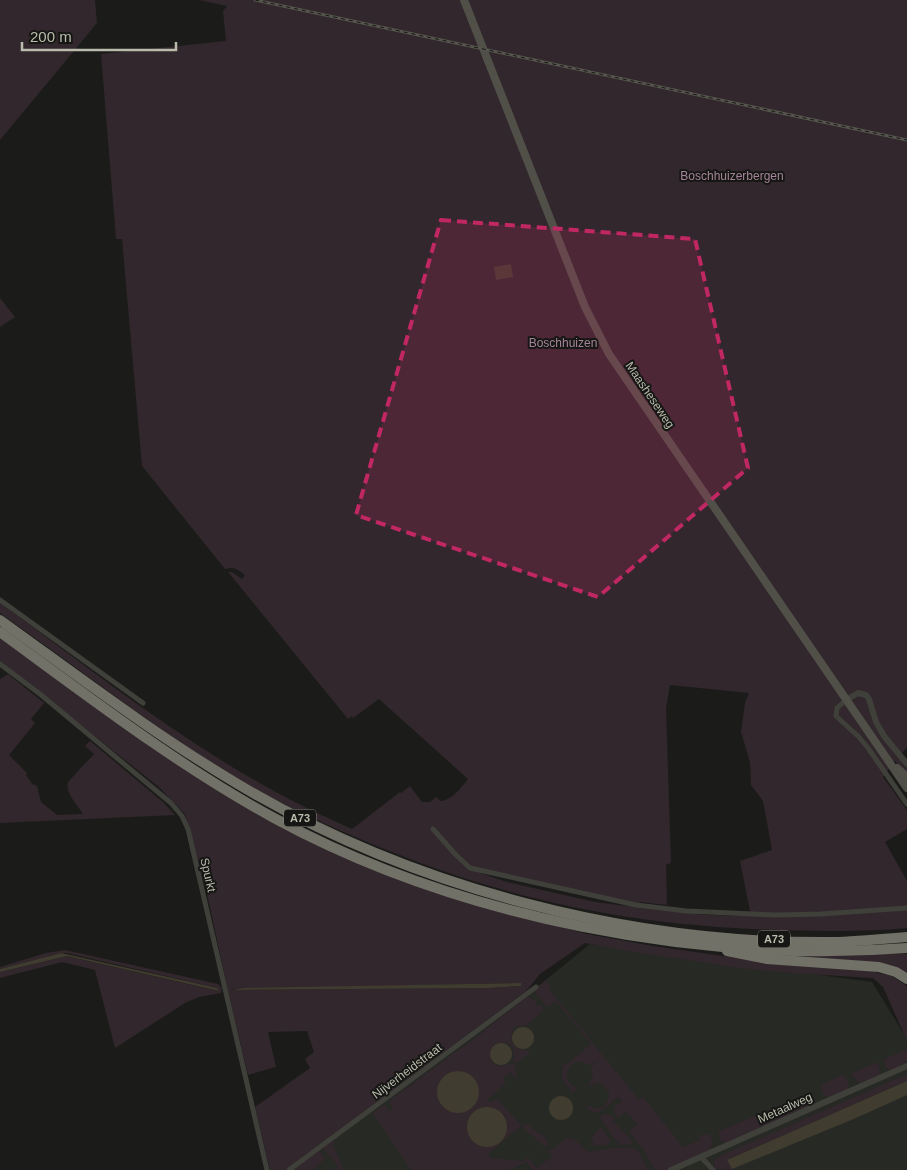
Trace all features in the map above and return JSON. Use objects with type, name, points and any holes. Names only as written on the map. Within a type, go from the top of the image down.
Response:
[{"type":"highway","name":"A73","points":[[0,620],[182,750],[238,785],[338,836],[415,868],[461,884],[557,911],[674,932],[726,938],[830,941],[907,937]]},
{"type":"highway","name":"A73","points":[[0,632],[176,758],[276,819],[330,845],[410,878],[524,913],[625,934],[704,945],[809,950],[907,948]]},
{"type":"highway","name":"A73","points":[[704,945],[759,958],[879,967],[896,972],[907,979]]},
{"type":"main road","name":"Maasheseweg","points":[[464,0],[598,336],[907,788]]},
{"type":"main road","name":"Maasheseweg","points":[[891,764],[907,777]]},
{"type":"street","points":[[0,600],[144,703]]},
{"type":"street","name":"Spurkt","points":[[1,666],[164,796],[182,816],[188,829],[267,1170]]},
{"type":"street","points":[[907,764],[884,736],[876,722],[866,695],[858,693],[837,708],[836,716],[868,748],[907,804]]},
{"type":"street","points":[[433,828],[470,868],[636,905],[686,911],[776,915],[907,908]]},
{"type":"street","name":"Nijverheidstraat","points":[[289,1170],[536,987]]},
{"type":"street","name":"Metaalweg","points":[[671,1170],[907,1066]]},
{"type":"street","points":[[701,1157],[713,1170]]},
{"type":"highlighted area","points":[[441,220],[695,239],[748,468],[598,597],[356,515]]},
{"type":"shaded area","points":[[511,264],[513,277],[496,280],[494,267]]},
{"type":"shaded area","points":[[590,944],[872,982],[907,1039],[907,1170],[289,1170],[542,983]]},
{"type":"shaded area","points":[[61,953],[217,988],[219,991],[67,956],[0,972],[0,969]]},
{"type":"shaded area","points":[[521,983],[521,986],[488,988],[231,990],[244,988]]},
{"type":"shaded area","points":[[523,1027],[531,1030],[534,1038],[531,1046],[523,1049],[515,1046],[512,1038],[515,1030]]},
{"type":"shaded area","points":[[501,1043],[509,1046],[512,1054],[509,1062],[501,1065],[493,1062],[490,1054],[493,1046]]},
{"type":"shaded area","points":[[458,1071],[473,1077],[479,1092],[473,1107],[458,1113],[443,1107],[437,1092],[443,1077]]},
{"type":"shaded area","points":[[907,1081],[907,1095],[856,1118],[732,1169],[727,1160]]},
{"type":"shaded area","points":[[561,1096],[569,1100],[573,1108],[569,1116],[561,1120],[553,1116],[549,1108],[553,1100]]},
{"type":"shaded area","points":[[491,1107],[498,1110],[504,1116],[507,1127],[506,1135],[498,1144],[491,1147],[483,1147],[476,1144],[468,1135],[467,1123],[470,1116],[479,1108]]},
{"type":"green space","points":[[0,0],[95,0],[97,23],[0,140]]},
{"type":"green space","name":"Boschhuizen","points":[[199,0],[907,0],[907,747],[899,757],[907,768],[907,775],[895,761],[883,777],[907,810],[907,829],[885,842],[907,881],[907,928],[859,931],[794,930],[727,928],[677,923],[581,909],[487,885],[440,870],[332,827],[273,799],[236,778],[146,718],[0,613],[0,603],[140,706],[212,754],[287,798],[352,829],[410,786],[422,802],[430,802],[436,797],[440,801],[452,796],[468,779],[379,699],[353,718],[352,716],[348,719],[228,572],[232,572],[242,579],[245,575],[236,569],[225,569],[142,466],[122,239],[116,239],[101,54],[226,41],[223,11],[227,6]],"holes":[[[670,685],[749,693],[745,703],[741,732],[750,762],[751,785],[763,801],[772,850],[740,861],[751,916],[705,915],[639,908],[640,902],[667,905],[666,865],[671,863],[666,708]],[[477,872],[635,907],[595,902],[507,882]]]},
{"type":"green space","points":[[0,298],[15,317],[0,327]]},
{"type":"green space","points":[[0,638],[228,796],[471,903],[587,934],[653,946],[766,962],[870,971],[892,976],[907,986],[907,1041],[883,987],[873,978],[748,969],[585,943],[540,974],[526,991],[286,1170],[270,1170],[255,1107],[310,1068],[305,1059],[314,1052],[307,1031],[268,1032],[276,1067],[248,1075],[208,898],[185,814],[159,787],[0,661]],"holes":[[[521,983],[521,986],[488,988],[231,989]]]},
{"type":"green space","points":[[8,674],[44,703],[31,719],[35,723],[9,755],[27,773],[26,775],[32,784],[37,786],[41,802],[57,815],[83,814],[68,791],[68,782],[94,754],[85,746],[90,741],[164,803],[175,815],[0,823],[0,679]]},
{"type":"green space","points":[[65,950],[218,984],[222,988],[221,993],[199,997],[185,1003],[115,1048],[95,970],[62,962],[0,978],[0,972],[67,956],[218,991],[217,988],[67,953],[0,969],[0,967],[46,953]]},
{"type":"green space","points":[[732,951],[907,954],[907,976],[903,973]]},
{"type":"green space","points":[[546,980],[551,987],[549,989],[639,1100],[643,1097],[683,1147],[700,1140],[698,1136],[706,1134],[710,1135],[713,1143],[710,1150],[667,1170],[655,1170],[644,1150],[629,1132],[637,1124],[626,1112],[618,1118],[614,1112],[615,1106],[622,1102],[618,1097],[598,1113],[590,1111],[586,1107],[597,1109],[605,1105],[608,1101],[609,1092],[599,1082],[588,1085],[593,1076],[591,1067],[596,1063],[595,1061],[592,1065],[575,1062],[568,1069],[567,1080],[577,1088],[573,1093],[562,1077],[564,1066],[561,1063],[566,1065],[591,1044],[556,1001],[547,1007],[542,1002],[544,999],[542,1000],[537,996],[535,989]]},
{"type":"green space","points":[[527,996],[538,1002],[535,1004],[537,1006],[540,1004],[544,1010],[527,1025],[515,1027],[512,1033],[511,1041],[516,1048],[528,1051],[530,1049],[528,1055],[516,1063],[513,1061],[514,1055],[510,1045],[507,1043],[494,1044],[490,1056],[491,1060],[493,1063],[501,1066],[513,1063],[517,1080],[510,1072],[503,1078],[506,1083],[487,1100],[489,1102],[497,1099],[521,1125],[522,1125],[529,1125],[540,1135],[542,1134],[548,1141],[545,1147],[547,1150],[552,1150],[565,1139],[571,1138],[589,1152],[611,1148],[634,1148],[639,1151],[648,1170],[533,1170],[526,1162],[510,1170],[411,1170],[373,1113],[385,1104],[389,1111],[393,1109],[389,1101],[482,1033]],"holes":[[[522,1125],[530,1135],[532,1134],[553,1157],[537,1168],[528,1157],[523,1161],[491,1158],[488,1154]]]},
{"type":"green space","points":[[907,1049],[907,1061],[891,1071],[886,1068],[884,1059]]},
{"type":"green space","points":[[877,1062],[880,1069],[879,1076],[860,1084],[851,1074]]},
{"type":"green space","points":[[907,1074],[907,1081],[727,1160],[733,1170],[715,1169],[714,1161],[724,1154]]},
{"type":"green space","points":[[841,1075],[848,1081],[848,1090],[828,1098],[823,1094],[821,1085]]},
{"type":"green space","points":[[808,1093],[811,1098],[810,1106],[725,1143],[721,1141],[718,1132]]},
{"type":"green space","points":[[609,1115],[616,1120],[606,1127],[600,1117]]},
{"type":"green space","points":[[614,1122],[633,1142],[621,1145],[614,1139],[606,1127]]},
{"type":"green space","points":[[602,1128],[610,1140],[608,1145],[592,1146],[594,1143],[591,1139],[587,1142]]},
{"type":"green space","points":[[334,1139],[335,1143],[333,1145],[344,1170],[333,1170],[338,1166],[323,1148]]},
{"type":"green space","points":[[319,1150],[325,1159],[313,1170],[292,1170]]},
{"type":"railway","points":[[255,0],[907,140]]},
{"type":"park label","name":"Boschhuizerbergen","points":[[732,176]]}]
